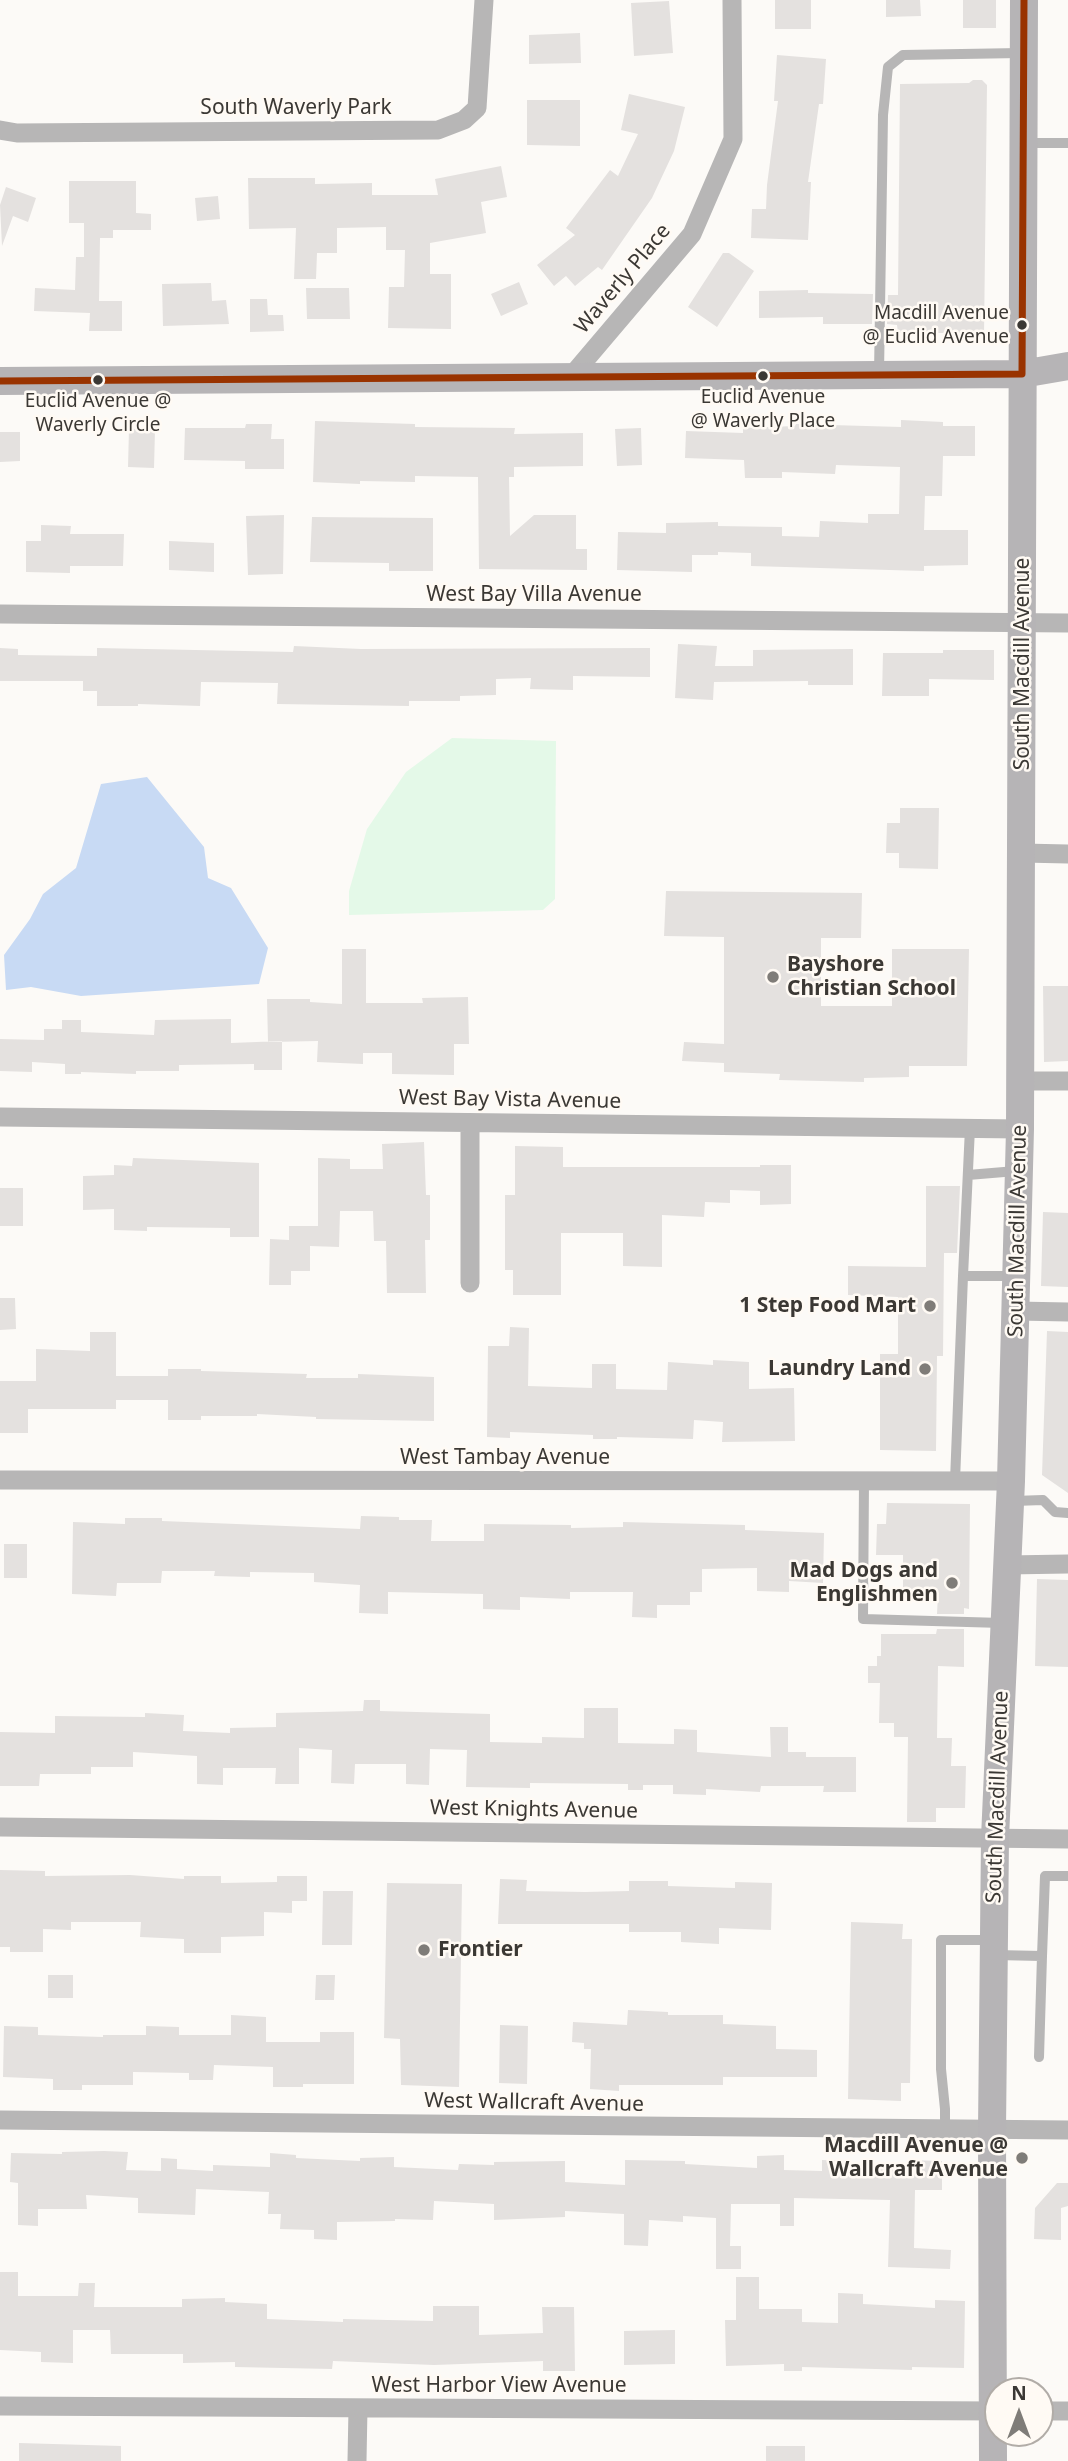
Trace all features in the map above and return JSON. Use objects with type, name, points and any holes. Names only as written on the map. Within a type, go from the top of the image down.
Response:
[{"type":"street","name":"South Waverly Park","points":[[0,130],[17,133],[438,130],[464,121],[477,108],[484,0]]},
{"type":"street","name":"Waverly Place","points":[[569,379],[692,234],[733,139],[732,0]]},
{"type":"street","name":"South Macdill Avenue","points":[[996,2377],[992,2130],[995,1838],[1010,1491],[1021,1081],[1024,0]]},
{"type":"street","points":[[0,381],[1022,374],[1068,366]]},
{"type":"street","name":"West Bay Villa Avenue","points":[[0,614],[1068,623]]},
{"type":"street","points":[[1021,853],[1068,853]]},
{"type":"street","points":[[1021,1081],[1068,1082]]},
{"type":"street","name":"West Bay Vista Avenue","points":[[0,1118],[1020,1129]]},
{"type":"street","points":[[470,1123],[470,1283]]},
{"type":"street","points":[[1016,1311],[1068,1312]]},
{"type":"street","name":"West Tambay Avenue","points":[[0,1480],[955,1481],[1010,1491]]},
{"type":"street","points":[[1007,1565],[1068,1564]]},
{"type":"street","name":"West Knights Avenue","points":[[0,1827],[1068,1839]]},
{"type":"street","name":"West Wallcraft Avenue","points":[[0,2120],[1068,2130]]},
{"type":"street","name":"West Harbor View Avenue","points":[[0,2406],[984,2411]]},
{"type":"street","points":[[357,2461],[358,2408]]},
{"type":"lane","points":[[879,376],[883,115],[888,67],[903,55],[1024,53]]},
{"type":"lane","points":[[1024,143],[1068,143]]},
{"type":"lane","points":[[955,1481],[970,1128]]},
{"type":"lane","points":[[968,1175],[1019,1171]]},
{"type":"lane","points":[[963,1276],[1017,1276]]},
{"type":"lane","points":[[864,1481],[863,1619],[1005,1623]]},
{"type":"lane","points":[[1010,1491],[1043,1500],[1055,1512],[1068,1513]]},
{"type":"lane","points":[[1040,2057],[1045,1876],[1068,1877]]},
{"type":"lane","points":[[945,2129],[941,2069],[941,1940],[1042,1956]]},
{"type":"green space","points":[[452,738],[556,741],[555,899],[543,910],[349,915],[349,891],[367,829],[406,772]]},
{"type":"water","points":[[147,777],[204,847],[208,878],[231,888],[268,948],[259,984],[81,996],[31,987],[6,990],[4,955],[30,919],[43,894],[76,868],[101,784]]},
{"type":"building","points":[[775,0],[811,0],[811,29],[775,29]]},
{"type":"building","points":[[886,0],[920,0],[921,16],[886,17]]},
{"type":"building","points":[[963,0],[996,0],[996,28],[963,28]]},
{"type":"building","points":[[669,1],[673,53],[634,56],[631,3]]},
{"type":"building","points":[[580,33],[581,63],[529,64],[529,35]]},
{"type":"building","points":[[777,55],[826,59],[823,104],[819,104],[808,182],[811,182],[808,240],[751,238],[752,209],[766,209],[778,101],[774,101]]},
{"type":"building","points":[[982,80],[987,85],[984,335],[898,333],[897,325],[887,324],[888,295],[898,295],[900,84],[969,83]]},
{"type":"building","points":[[629,94],[685,107],[674,151],[652,198],[602,270],[598,267],[575,286],[566,276],[554,286],[537,265],[575,235],[566,228],[610,170],[618,176],[638,134],[621,130]]},
{"type":"building","points":[[527,100],[580,100],[580,146],[527,145]]},
{"type":"building","points":[[501,166],[507,197],[481,202],[486,233],[430,243],[430,274],[451,274],[451,329],[388,328],[389,287],[404,287],[405,250],[386,250],[386,227],[337,228],[337,253],[317,253],[316,279],[294,279],[296,228],[249,229],[248,178],[315,178],[315,184],[372,183],[372,195],[438,195],[435,179]]},
{"type":"building","points":[[69,181],[136,181],[136,213],[151,214],[151,230],[113,230],[113,238],[100,238],[99,301],[122,301],[122,331],[89,331],[90,313],[34,311],[35,288],[75,290],[76,257],[84,257],[84,223],[69,223]]},
{"type":"building","points":[[6,187],[36,198],[28,222],[13,216],[2,246],[0,205]]},
{"type":"building","points":[[218,196],[220,219],[197,221],[195,198]]},
{"type":"building","points":[[723,253],[729,253],[754,271],[717,327],[688,307]]},
{"type":"building","points":[[519,282],[528,304],[501,316],[491,294]]},
{"type":"building","points":[[211,283],[212,301],[226,300],[229,324],[163,326],[162,284]]},
{"type":"building","points":[[306,288],[349,288],[350,319],[307,319]]},
{"type":"building","points":[[808,290],[808,293],[873,294],[872,324],[823,324],[823,317],[759,318],[759,291]]},
{"type":"building","points":[[250,299],[267,299],[268,315],[283,315],[284,331],[250,332]]},
{"type":"building","points":[[901,420],[943,422],[943,426],[975,426],[975,456],[943,456],[942,496],[925,496],[924,530],[968,530],[968,565],[924,566],[924,571],[751,566],[751,553],[718,552],[718,555],[692,555],[692,572],[617,570],[618,532],[666,533],[666,523],[718,522],[718,526],[782,527],[782,536],[819,537],[820,521],[868,523],[868,514],[899,514],[900,467],[836,465],[835,474],[782,472],[782,478],[745,478],[744,460],[685,458],[686,431],[743,433],[743,428],[796,424],[901,427]]},
{"type":"building","points":[[315,421],[415,424],[415,427],[515,428],[514,434],[583,433],[583,466],[514,467],[514,477],[509,477],[510,536],[534,515],[576,515],[576,549],[587,549],[587,570],[479,569],[478,477],[415,476],[415,482],[360,481],[360,484],[313,482]]},
{"type":"building","points":[[246,424],[272,424],[271,439],[284,439],[284,469],[245,469],[245,461],[184,460],[185,428],[245,428]]},
{"type":"building","points":[[641,428],[642,465],[617,466],[615,429]]},
{"type":"building","points":[[129,429],[155,430],[154,468],[128,467]]},
{"type":"building","points":[[0,432],[20,432],[20,461],[0,462]]},
{"type":"building","points":[[284,515],[283,574],[248,575],[246,516]]},
{"type":"building","points":[[312,517],[433,518],[433,571],[389,571],[389,563],[310,562]]},
{"type":"building","points":[[41,525],[71,526],[70,534],[124,534],[123,566],[70,566],[70,573],[26,572],[26,541],[41,541]]},
{"type":"building","points":[[169,541],[214,543],[214,572],[169,570]]},
{"type":"building","points":[[678,644],[717,646],[715,666],[753,666],[753,650],[853,649],[853,685],[808,685],[808,681],[714,682],[713,700],[675,698]]},
{"type":"building","points":[[294,646],[361,649],[650,648],[650,677],[573,676],[573,690],[530,689],[531,678],[496,679],[496,695],[460,696],[460,701],[409,701],[409,706],[277,704],[278,683],[201,682],[200,706],[97,706],[97,691],[83,691],[83,681],[0,681],[0,648],[18,649],[18,655],[97,656],[97,648],[293,652]]},
{"type":"building","points":[[943,650],[994,650],[994,680],[929,679],[929,696],[882,696],[883,653],[943,653]]},
{"type":"building","points":[[900,808],[939,808],[938,869],[899,868],[899,853],[886,853],[887,823],[900,823]]},
{"type":"building","name":"Bayshore Christian School","points":[[666,891],[862,893],[861,938],[821,938],[821,1006],[892,1006],[892,949],[969,949],[967,1066],[909,1066],[909,1077],[864,1078],[864,1082],[779,1080],[780,1074],[724,1072],[724,1063],[682,1061],[684,1042],[724,1044],[724,937],[664,936]]},
{"type":"building","points":[[342,949],[366,949],[366,1003],[423,1003],[422,998],[468,997],[469,1044],[454,1044],[454,1075],[392,1074],[392,1053],[363,1053],[363,1064],[317,1062],[318,1041],[268,1042],[267,999],[310,999],[310,1002],[342,1004]]},
{"type":"building","points":[[1043,986],[1068,986],[1068,1061],[1044,1062]]},
{"type":"building","points":[[231,1019],[231,1043],[282,1041],[282,1070],[254,1070],[254,1064],[179,1065],[179,1071],[65,1074],[65,1064],[32,1062],[32,1072],[0,1071],[0,1039],[44,1040],[44,1029],[62,1029],[62,1020],[81,1020],[81,1032],[154,1035],[155,1020]]},
{"type":"building","points":[[424,1142],[426,1195],[430,1195],[430,1240],[425,1240],[426,1293],[387,1293],[386,1241],[374,1241],[373,1211],[340,1211],[339,1247],[310,1246],[310,1271],[291,1271],[291,1285],[269,1285],[270,1239],[289,1240],[289,1226],[318,1226],[318,1158],[350,1159],[350,1169],[383,1169],[382,1144]]},
{"type":"building","points":[[515,1146],[563,1147],[563,1167],[791,1165],[791,1204],[760,1205],[760,1191],[730,1190],[730,1203],[705,1202],[704,1217],[662,1215],[662,1267],[623,1266],[623,1233],[561,1233],[561,1295],[513,1295],[513,1270],[505,1270],[505,1195],[515,1195]]},
{"type":"building","points":[[133,1158],[259,1163],[259,1237],[230,1237],[230,1228],[147,1227],[147,1231],[114,1230],[114,1209],[83,1210],[83,1176],[114,1175],[114,1165],[132,1166]]},
{"type":"building","points":[[926,1186],[960,1186],[957,1253],[944,1253],[943,1356],[937,1356],[936,1451],[880,1450],[880,1354],[898,1354],[898,1297],[848,1295],[848,1266],[926,1267]]},
{"type":"building","points":[[0,1188],[23,1188],[23,1226],[0,1226]]},
{"type":"building","points":[[1043,1212],[1068,1213],[1068,1287],[1041,1286]]},
{"type":"building","points":[[0,1298],[15,1298],[16,1329],[0,1330]]},
{"type":"building","points":[[510,1327],[529,1328],[528,1386],[592,1388],[592,1364],[616,1364],[616,1389],[667,1390],[668,1362],[713,1365],[713,1360],[749,1362],[749,1389],[794,1388],[795,1441],[722,1442],[723,1422],[694,1420],[693,1439],[593,1439],[593,1435],[510,1432],[510,1438],[487,1437],[488,1346],[509,1346]]},
{"type":"building","points":[[1047,1331],[1068,1332],[1068,1493],[1042,1475]]},
{"type":"building","points":[[90,1332],[116,1332],[116,1376],[168,1376],[168,1369],[201,1369],[307,1374],[306,1378],[358,1378],[358,1374],[434,1377],[434,1421],[316,1419],[257,1414],[201,1416],[201,1420],[168,1420],[168,1400],[116,1400],[116,1409],[28,1409],[28,1433],[0,1433],[0,1381],[36,1381],[36,1349],[90,1351]]},
{"type":"building","points":[[887,1503],[970,1504],[969,1609],[964,1608],[964,1614],[937,1614],[938,1594],[903,1593],[903,1555],[876,1555],[877,1524],[886,1524]]},
{"type":"building","points":[[361,1516],[432,1520],[431,1541],[484,1541],[484,1524],[571,1525],[571,1528],[623,1527],[623,1522],[745,1525],[745,1530],[824,1533],[823,1583],[789,1581],[789,1592],[757,1591],[757,1568],[702,1569],[702,1592],[690,1592],[690,1605],[657,1605],[657,1618],[632,1617],[633,1592],[570,1592],[570,1599],[520,1597],[520,1610],[483,1609],[483,1594],[388,1592],[388,1614],[359,1613],[360,1585],[314,1582],[314,1573],[250,1572],[250,1577],[214,1576],[215,1571],[162,1571],[161,1583],[117,1583],[116,1596],[72,1594],[73,1522],[125,1524],[125,1518],[162,1518],[162,1521],[360,1529]]},
{"type":"building","points":[[4,1544],[27,1544],[27,1578],[4,1578]]},
{"type":"building","points":[[1037,1579],[1068,1580],[1068,1667],[1035,1666]]},
{"type":"building","points":[[937,1629],[964,1629],[964,1667],[938,1666],[937,1738],[952,1738],[951,1766],[966,1766],[965,1808],[936,1808],[936,1822],[907,1822],[908,1737],[894,1737],[894,1723],[879,1723],[880,1683],[868,1683],[868,1666],[877,1666],[877,1656],[881,1656],[881,1634],[936,1634]]},
{"type":"building","points":[[364,1700],[380,1700],[380,1711],[490,1714],[490,1742],[542,1743],[542,1737],[584,1738],[584,1708],[618,1708],[618,1743],[674,1744],[674,1729],[697,1730],[697,1752],[771,1757],[770,1727],[788,1727],[788,1752],[806,1752],[806,1757],[856,1757],[856,1792],[823,1792],[824,1786],[761,1786],[760,1792],[706,1789],[706,1795],[673,1794],[673,1785],[643,1785],[643,1790],[628,1790],[628,1784],[530,1783],[530,1788],[466,1787],[467,1750],[430,1749],[429,1785],[406,1784],[406,1764],[355,1764],[354,1784],[331,1783],[332,1750],[299,1748],[299,1784],[275,1784],[276,1768],[223,1768],[223,1785],[197,1784],[197,1756],[133,1752],[133,1767],[91,1767],[91,1774],[40,1774],[39,1786],[0,1786],[0,1732],[55,1733],[55,1716],[145,1717],[145,1713],[184,1715],[183,1731],[230,1733],[230,1728],[276,1727],[276,1713],[363,1711]]},
{"type":"building","points":[[0,1870],[45,1871],[45,1876],[130,1875],[184,1879],[184,1876],[221,1876],[221,1883],[277,1882],[277,1876],[307,1876],[307,1901],[292,1901],[292,1913],[264,1912],[264,1936],[221,1937],[221,1953],[184,1953],[184,1939],[140,1937],[141,1922],[71,1922],[71,1930],[43,1929],[43,1952],[10,1952],[10,1947],[0,1947]]},
{"type":"building","points":[[500,1879],[527,1880],[526,1891],[585,1892],[629,1891],[629,1881],[668,1881],[668,1886],[735,1888],[735,1882],[772,1883],[771,1930],[719,1928],[719,1944],[681,1942],[681,1932],[629,1932],[629,1924],[498,1924]]},
{"type":"building","name":"Frontier","points":[[387,1883],[462,1884],[459,2087],[401,2085],[400,2039],[384,2038]]},
{"type":"building","points":[[323,1891],[353,1891],[352,1945],[322,1945]]},
{"type":"building","points":[[851,1922],[903,1924],[902,1939],[912,1939],[910,2083],[901,2083],[901,2101],[848,2099]]},
{"type":"building","points":[[48,1975],[73,1975],[73,1998],[48,1998]]},
{"type":"building","points":[[316,1975],[335,1975],[334,2000],[315,2000]]},
{"type":"building","points":[[628,2010],[668,2012],[668,2015],[723,2015],[723,2024],[776,2026],[776,2049],[817,2050],[817,2077],[723,2077],[723,2085],[619,2085],[619,2091],[590,2089],[591,2049],[584,2049],[584,2043],[572,2042],[573,2022],[627,2025]]},
{"type":"building","points":[[231,2015],[266,2017],[266,2042],[320,2042],[320,2032],[354,2032],[354,2084],[273,2087],[273,2067],[214,2065],[213,2080],[189,2080],[189,2073],[133,2072],[133,2085],[82,2085],[82,2090],[53,2090],[53,2079],[3,2077],[4,2026],[38,2027],[38,2035],[146,2035],[146,2026],[179,2027],[179,2035],[231,2035]]},
{"type":"building","points":[[500,2025],[528,2026],[527,2084],[499,2083]]},
{"type":"building","points":[[128,2152],[126,2170],[161,2171],[161,2158],[177,2159],[177,2169],[213,2171],[213,2165],[270,2167],[270,2153],[296,2155],[296,2158],[360,2161],[360,2158],[394,2157],[394,2167],[458,2170],[459,2164],[565,2161],[565,2182],[625,2185],[625,2160],[685,2161],[685,2164],[757,2168],[757,2156],[784,2155],[784,2170],[822,2171],[822,2160],[849,2161],[849,2167],[907,2169],[907,2160],[942,2161],[942,2190],[915,2190],[914,2248],[951,2250],[950,2269],[888,2267],[890,2200],[794,2198],[794,2226],[780,2226],[780,2204],[731,2204],[730,2246],[741,2246],[741,2269],[716,2269],[716,2218],[683,2216],[683,2222],[649,2220],[648,2246],[624,2245],[624,2214],[565,2211],[565,2217],[494,2220],[494,2204],[434,2201],[433,2220],[337,2222],[337,2240],[314,2239],[314,2230],[280,2229],[281,2214],[268,2214],[269,2192],[196,2189],[195,2215],[138,2213],[138,2198],[86,2195],[87,2209],[38,2209],[38,2226],[18,2225],[18,2183],[10,2182],[11,2153]]},
{"type":"building","points":[[1057,2183],[1068,2183],[1068,2206],[1061,2208],[1061,2240],[1034,2239],[1035,2208]]},
{"type":"building","points":[[0,2272],[18,2272],[18,2296],[78,2296],[79,2283],[95,2283],[94,2307],[182,2307],[182,2299],[225,2298],[225,2302],[267,2304],[267,2319],[343,2322],[343,2319],[433,2321],[433,2306],[479,2306],[479,2335],[543,2333],[542,2307],[574,2307],[575,2371],[543,2371],[543,2361],[434,2365],[333,2361],[332,2369],[235,2367],[235,2362],[183,2363],[183,2354],[111,2354],[110,2330],[73,2330],[73,2363],[41,2362],[41,2352],[0,2350]]},
{"type":"building","points":[[736,2277],[759,2277],[759,2309],[802,2309],[802,2322],[838,2323],[838,2293],[863,2294],[863,2304],[935,2308],[935,2300],[965,2301],[964,2368],[912,2367],[912,2370],[802,2367],[802,2371],[784,2371],[784,2364],[726,2366],[725,2320],[736,2320]]},
{"type":"building","points":[[675,2330],[675,2364],[624,2365],[624,2331]]},
{"type":"building","points":[[19,2443],[121,2446],[121,2461],[19,2461]]},
{"type":"building","points":[[766,2446],[805,2446],[805,2461],[766,2461]]},
{"type":"transit line","points":[[0,381],[1022,374],[1024,0]]},
{"type":"place","name":"Macdill Avenue @ Euclid Avenue","points":[[1022,325]]},
{"type":"place","name":"Euclid Avenue @ Waverly Place","points":[[763,376]]},
{"type":"place","name":"Euclid Avenue @ Waverly Circle","points":[[98,380]]},
{"type":"place","name":"Bayshore Christian School","points":[[773,977]]},
{"type":"place","name":"1 Step Food Mart","points":[[930,1306]]},
{"type":"place","name":"Laundry Land","points":[[925,1369]]},
{"type":"place","name":"Mad Dogs and Englishmen","points":[[952,1583]]},
{"type":"place","name":"Frontier","points":[[424,1950]]},
{"type":"place","name":"Macdill Avenue @ Wallcraft Avenue","points":[[1022,2158]]}]
